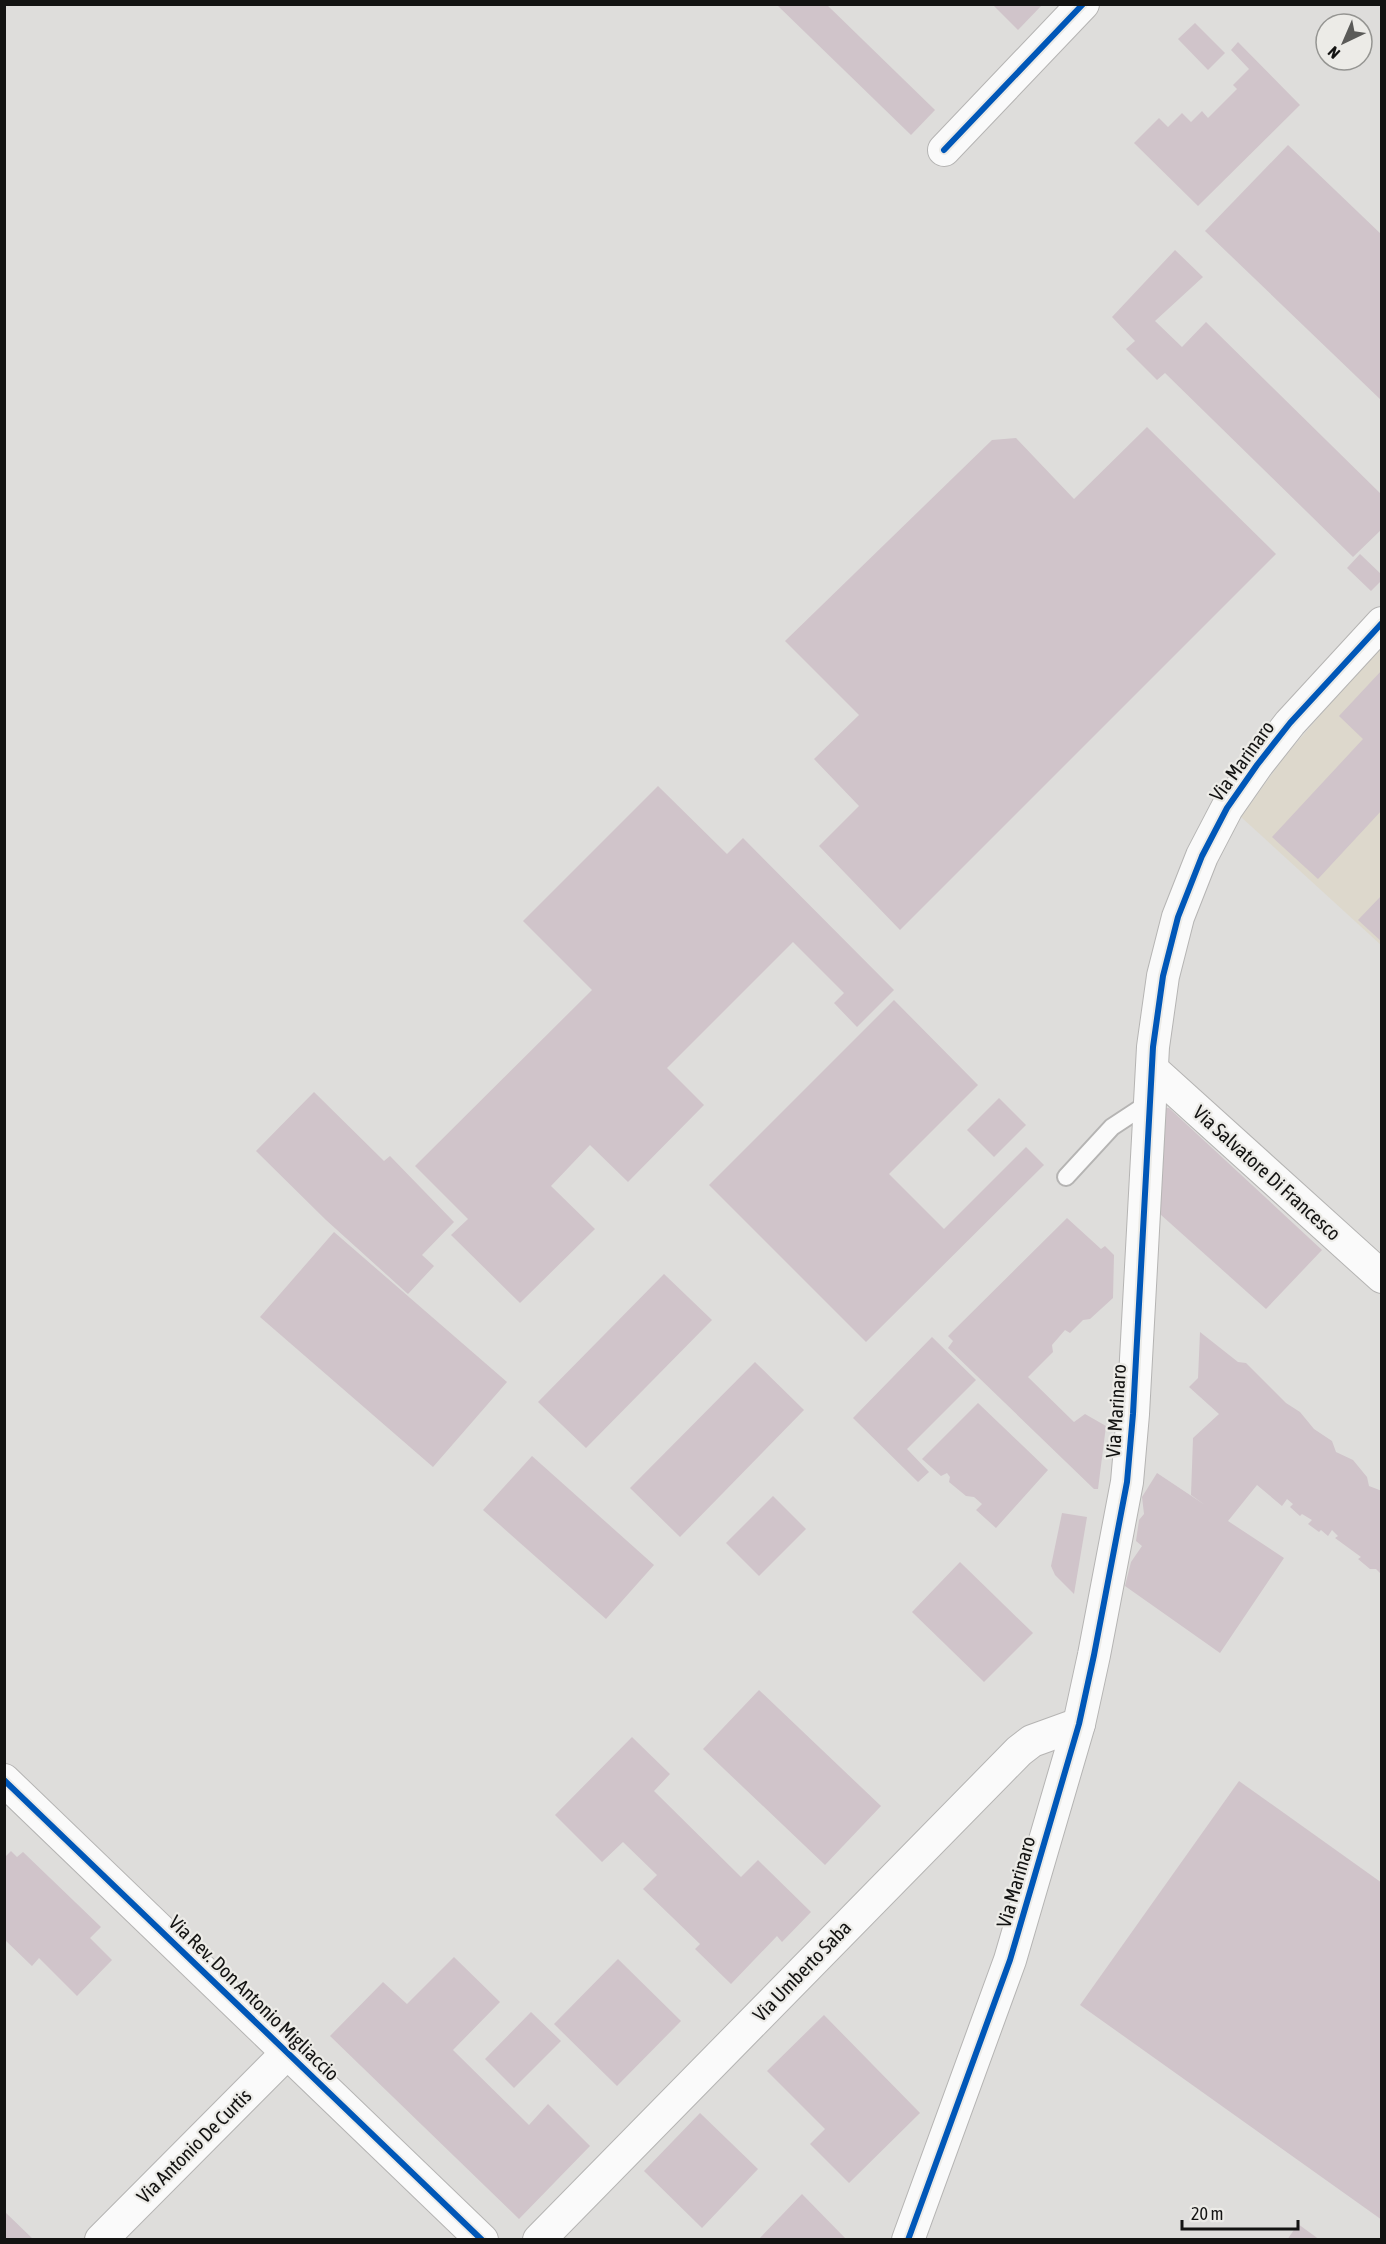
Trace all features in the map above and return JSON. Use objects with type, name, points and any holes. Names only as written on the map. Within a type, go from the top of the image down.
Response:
[{"type":"street","points":[[944,150],[1083,4]]},
{"type":"street","name":"Via Marinaro","points":[[908,2240],[1010,1960],[1079,1724],[1104,1609],[1127,1482],[1133,1414],[1152,1069],[1163,976],[1178,917],[1202,856],[1227,807],[1290,723],[1382,623]]},
{"type":"street","name":"Via Salvatore Di Francesco","points":[[1152,1069],[1382,1277]]},
{"type":"street","name":"Via Umberto Saba","points":[[539,2240],[1019,1750],[1032,1741],[1079,1724]]},
{"type":"street","name":"Via Rev. Don Antonio Migliaccio","points":[[10,1795],[287,2053],[482,2240]]},
{"type":"street","name":"Via Antonio De Curtis","points":[[101,2240],[287,2053]]},
{"type":"lane","points":[[1066,1177],[1112,1127],[1150,1102]]},
{"type":"shaded area","points":[[1381,645],[1381,945],[1241,817],[1285,756]]},
{"type":"building","points":[[776,4],[826,4],[935,110],[911,135]]},
{"type":"building","points":[[992,4],[1043,4],[1018,30]]},
{"type":"building","points":[[1195,23],[1225,53],[1208,70],[1178,39]]},
{"type":"building","points":[[1238,42],[1300,105],[1198,206],[1134,143],[1159,118],[1168,127],[1182,113],[1191,122],[1202,111],[1208,118],[1237,89],[1233,85],[1249,69],[1231,50]]},
{"type":"building","points":[[1288,145],[1382,235],[1382,401],[1205,231]]},
{"type":"building","points":[[1175,250],[1203,277],[1155,321],[1182,347],[1206,322],[1382,495],[1382,529],[1353,557],[1165,373],[1157,380],[1126,349],[1135,341],[1112,317]]},
{"type":"building","points":[[1147,427],[1276,554],[900,930],[819,846],[859,806],[814,759],[859,715],[785,641],[992,440],[1016,438],[1074,499]]},
{"type":"building","points":[[1360,554],[1382,575],[1382,580],[1371,591],[1347,568]]},
{"type":"building","points":[[1382,670],[1382,810],[1318,879],[1272,837],[1363,739],[1339,716]]},
{"type":"building","points":[[658,786],[727,854],[743,838],[894,990],[857,1027],[834,1003],[844,993],[793,942],[667,1068],[704,1105],[628,1182],[590,1145],[551,1186],[595,1229],[520,1303],[451,1235],[468,1219],[415,1166],[592,990],[523,921]]},
{"type":"building","points":[[1382,895],[1382,942],[1358,920]]},
{"type":"building","points":[[894,1000],[978,1085],[889,1174],[944,1229],[1026,1147],[1044,1165],[866,1342],[709,1185]]},
{"type":"building","points":[[314,1092],[384,1161],[390,1156],[454,1222],[422,1255],[434,1266],[408,1294],[326,1220],[256,1151]]},
{"type":"building","points":[[999,1098],[1026,1125],[994,1157],[967,1130]]},
{"type":"building","points":[[1162,1108],[1169,1108],[1322,1250],[1266,1309],[1151,1206]]},
{"type":"building","points":[[1067,1218],[1101,1249],[1105,1246],[1114,1255],[1113,1298],[1090,1319],[1083,1320],[1070,1333],[1065,1330],[1052,1345],[1053,1352],[1028,1377],[1074,1422],[1085,1414],[1106,1426],[1098,1489],[1094,1489],[948,1348],[953,1341],[948,1336]]},
{"type":"building","points":[[334,1232],[507,1382],[433,1467],[260,1317]]},
{"type":"building","points":[[664,1274],[712,1320],[586,1448],[538,1402]]},
{"type":"building","points":[[1200,1332],[1238,1362],[1246,1363],[1286,1403],[1300,1412],[1314,1429],[1332,1441],[1336,1452],[1353,1460],[1367,1477],[1369,1486],[1382,1491],[1382,1575],[1358,1559],[1361,1557],[1335,1538],[1338,1536],[1332,1530],[1328,1536],[1321,1530],[1319,1532],[1308,1524],[1312,1520],[1302,1514],[1300,1516],[1290,1507],[1293,1504],[1287,1499],[1282,1506],[1257,1485],[1228,1521],[1284,1558],[1220,1653],[1125,1586],[1131,1562],[1142,1546],[1136,1541],[1139,1520],[1144,1514],[1142,1497],[1157,1473],[1205,1505],[1191,1495],[1193,1438],[1219,1414],[1189,1387],[1198,1378]]},
{"type":"building","points":[[932,1337],[976,1380],[907,1449],[929,1472],[918,1482],[853,1418]]},
{"type":"building","points":[[755,1362],[804,1410],[680,1537],[630,1488]]},
{"type":"building","points":[[978,1403],[1048,1470],[996,1528],[976,1510],[982,1504],[974,1497],[966,1496],[949,1482],[950,1477],[947,1473],[941,1476],[922,1459]]},
{"type":"building","points":[[532,1456],[654,1565],[606,1619],[483,1510]]},
{"type":"building","points":[[773,1496],[806,1529],[759,1576],[726,1543]]},
{"type":"building","points":[[1062,1513],[1087,1517],[1074,1594],[1055,1575],[1051,1566]]},
{"type":"building","points":[[960,1562],[1033,1633],[984,1682],[912,1612]]},
{"type":"building","points":[[759,1690],[881,1806],[825,1865],[703,1749]]},
{"type":"building","points":[[632,1737],[670,1774],[654,1791],[741,1877],[758,1860],[811,1912],[782,1942],[777,1936],[731,1984],[695,1949],[700,1944],[643,1889],[657,1875],[623,1842],[602,1862],[555,1815]]},
{"type":"building","points":[[1239,1781],[1382,1883],[1382,2220],[1080,2005]]},
{"type":"building","points":[[11,1851],[17,1857],[23,1852],[101,1927],[90,1938],[112,1960],[77,1996],[39,1958],[32,1966],[4,1939],[4,1858]]},
{"type":"building","points":[[454,1957],[500,2002],[453,2050],[529,2125],[548,2104],[590,2146],[519,2219],[330,2036],[383,1982],[407,2004]]},
{"type":"building","points":[[618,1959],[681,2021],[617,2086],[554,2024]]},
{"type":"building","points":[[531,2012],[561,2041],[514,2088],[485,2059]]},
{"type":"building","points":[[824,2015],[920,2113],[849,2183],[810,2144],[825,2129],[767,2071]]},
{"type":"building","points":[[700,2113],[758,2169],[702,2228],[644,2171]]},
{"type":"building","points":[[802,2194],[847,2240],[758,2240]]},
{"type":"building","points":[[4,2211],[34,2240],[4,2240]]},
{"type":"building","points":[[1298,2224],[1320,2240],[1287,2240]]},
{"type":"cycle path","points":[[944,150],[1083,4]]},
{"type":"cycle path","points":[[908,2240],[1010,1960],[1079,1724],[1094,1655],[1127,1482],[1133,1414],[1153,1047],[1163,976],[1178,917],[1202,856],[1227,808],[1290,723],[1382,623]]},
{"type":"cycle path","points":[[4,1780],[482,2240]]}]
